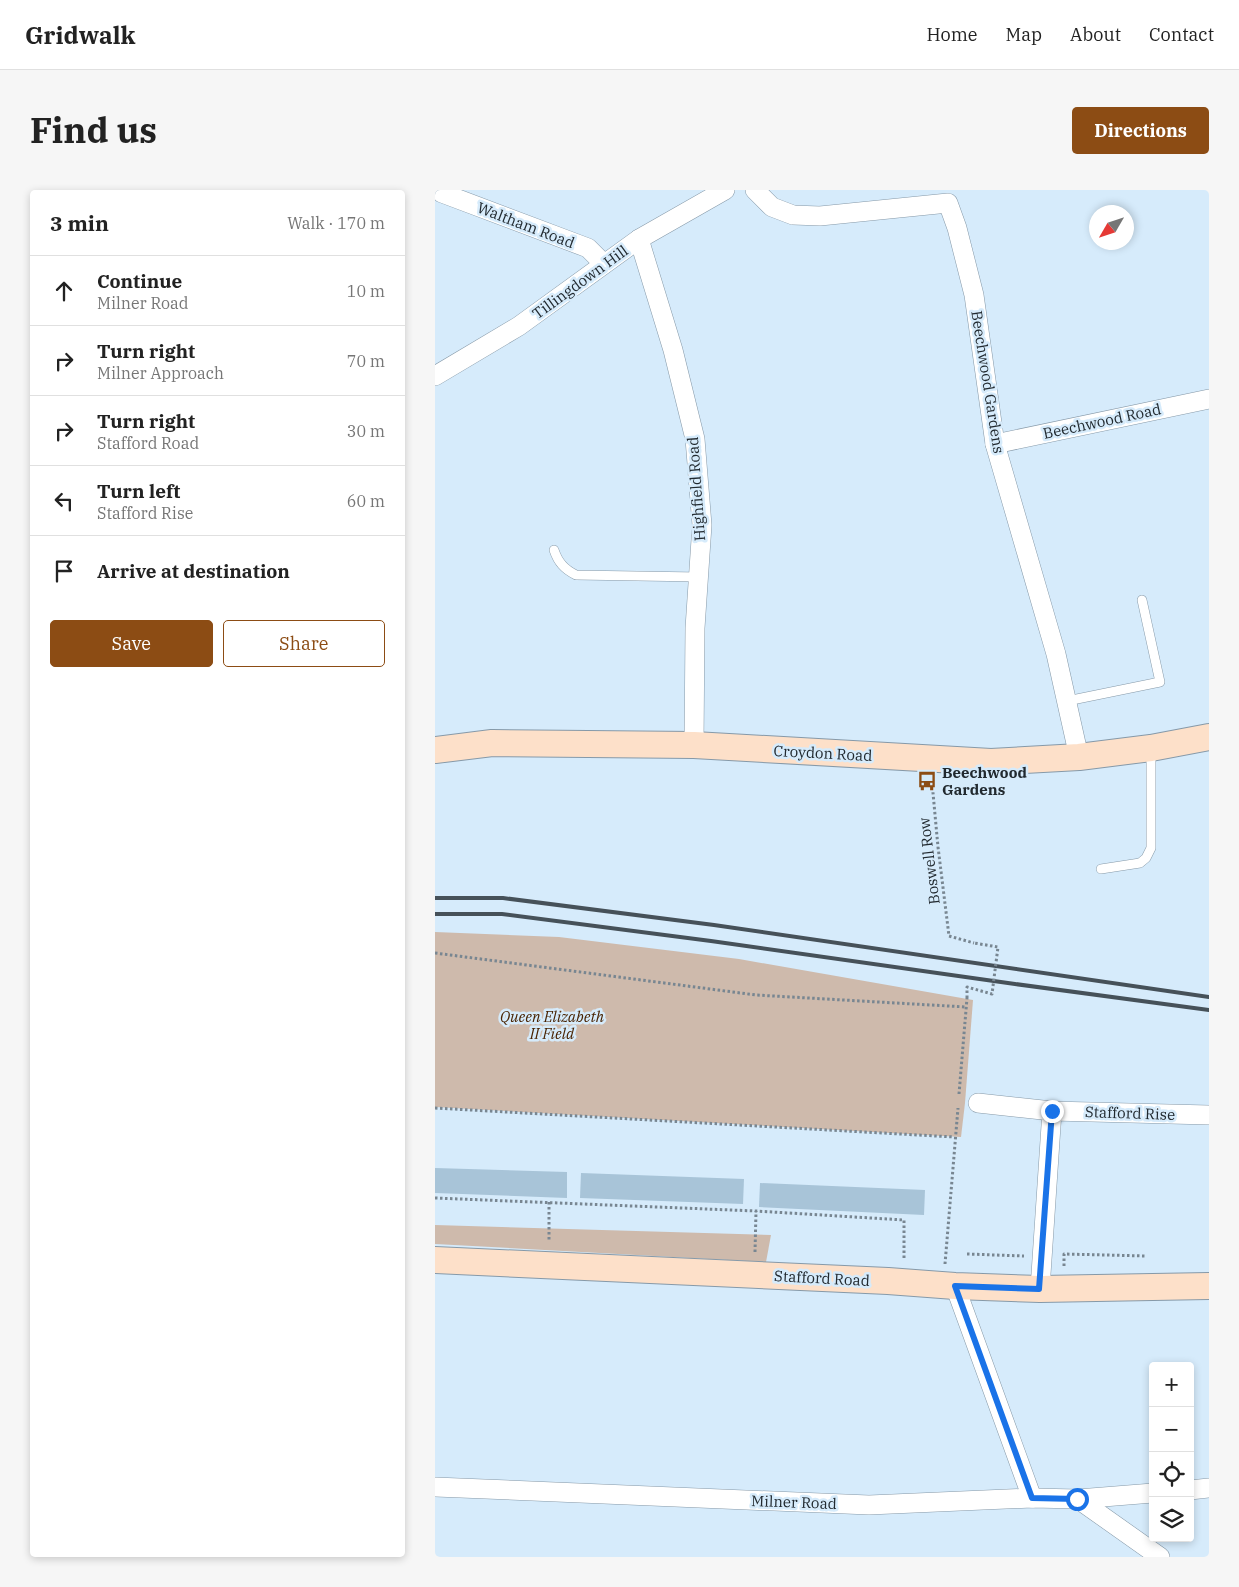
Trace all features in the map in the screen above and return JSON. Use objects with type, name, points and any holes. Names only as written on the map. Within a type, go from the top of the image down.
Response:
[{"type":"main road","name":"Croydon Road","points":[[435,750],[493,743],[694,745],[991,762],[1079,757],[1151,748],[1209,737]]},
{"type":"main road","name":"Stafford Road","points":[[435,1260],[904,1282],[949,1286],[1052,1289],[1209,1286]]},
{"type":"street","name":"Tillingdown Hill","points":[[435,376],[519,326],[639,239],[725,190]]},
{"type":"street","name":"Beechwood Gardens","points":[[755,190],[772,207],[793,214],[820,216],[948,203],[957,228],[974,295],[995,444],[1055,654],[1079,757]]},
{"type":"street","name":"Waltham Road","points":[[442,193],[588,248],[604,264]]},
{"type":"street","name":"Highfield Road","points":[[639,239],[673,350],[695,440],[702,525],[695,628],[694,745]]},
{"type":"street","name":"Beechwood Road","points":[[995,444],[1209,399]]},
{"type":"street","name":"Stafford Rise","points":[[979,1103],[1052,1111],[1209,1115]]},
{"type":"street","points":[[1052,1111],[1042,1257],[1052,1289]]},
{"type":"street","points":[[949,1286],[1032,1498]]},
{"type":"street","name":"Milner Road","points":[[435,1487],[869,1505],[1032,1498],[1077,1499],[1149,1493]]},
{"type":"street","points":[[1194,1490],[1209,1488]]},
{"type":"street","points":[[1077,1499],[1160,1557]]},
{"type":"lane","points":[[554,550],[558,561],[567,570],[576,575],[699,577]]},
{"type":"lane","points":[[1067,701],[1160,682],[1142,600]]},
{"type":"lane","points":[[1101,869],[1140,863],[1146,858],[1151,848],[1151,748]]},
{"type":"path","name":"Boswell Row","points":[[929,759],[949,936],[999,947],[992,994],[967,987],[966,1007]]},
{"type":"path","points":[[435,953],[756,995],[966,1007],[949,1286]]},
{"type":"path","points":[[435,1108],[954,1137]]},
{"type":"path","points":[[435,1198],[756,1210],[904,1220],[904,1282]]},
{"type":"path","points":[[549,1202],[549,1251]]},
{"type":"path","points":[[753,1275],[756,1210]]},
{"type":"path","points":[[967,1254],[1042,1257]]},
{"type":"path","points":[[1052,1289],[1064,1254],[1146,1256]]},
{"type":"green space","name":"Queen Elizabeth II Field","points":[[435,932],[559,937],[739,959],[973,1000],[961,1137],[435,1107]]},
{"type":"green space","points":[[435,1225],[771,1235],[766,1262],[435,1244]]},
{"type":"building","points":[[435,1168],[567,1172],[567,1198],[435,1193]]},
{"type":"building","points":[[581,1173],[744,1179],[743,1204],[580,1198]]},
{"type":"building","points":[[760,1183],[925,1190],[924,1215],[759,1207]]},
{"type":"railway","points":[[435,898],[503,898],[714,925],[1209,997]]},
{"type":"railway","points":[[435,914],[502,914],[1209,1010]]},
{"type":"place","name":"Beechwood Gardens","points":[[927,781]]},
{"type":"route","points":[[1052,1111],[1039,1289],[955,1286],[1032,1498],[1077,1499]]}]
